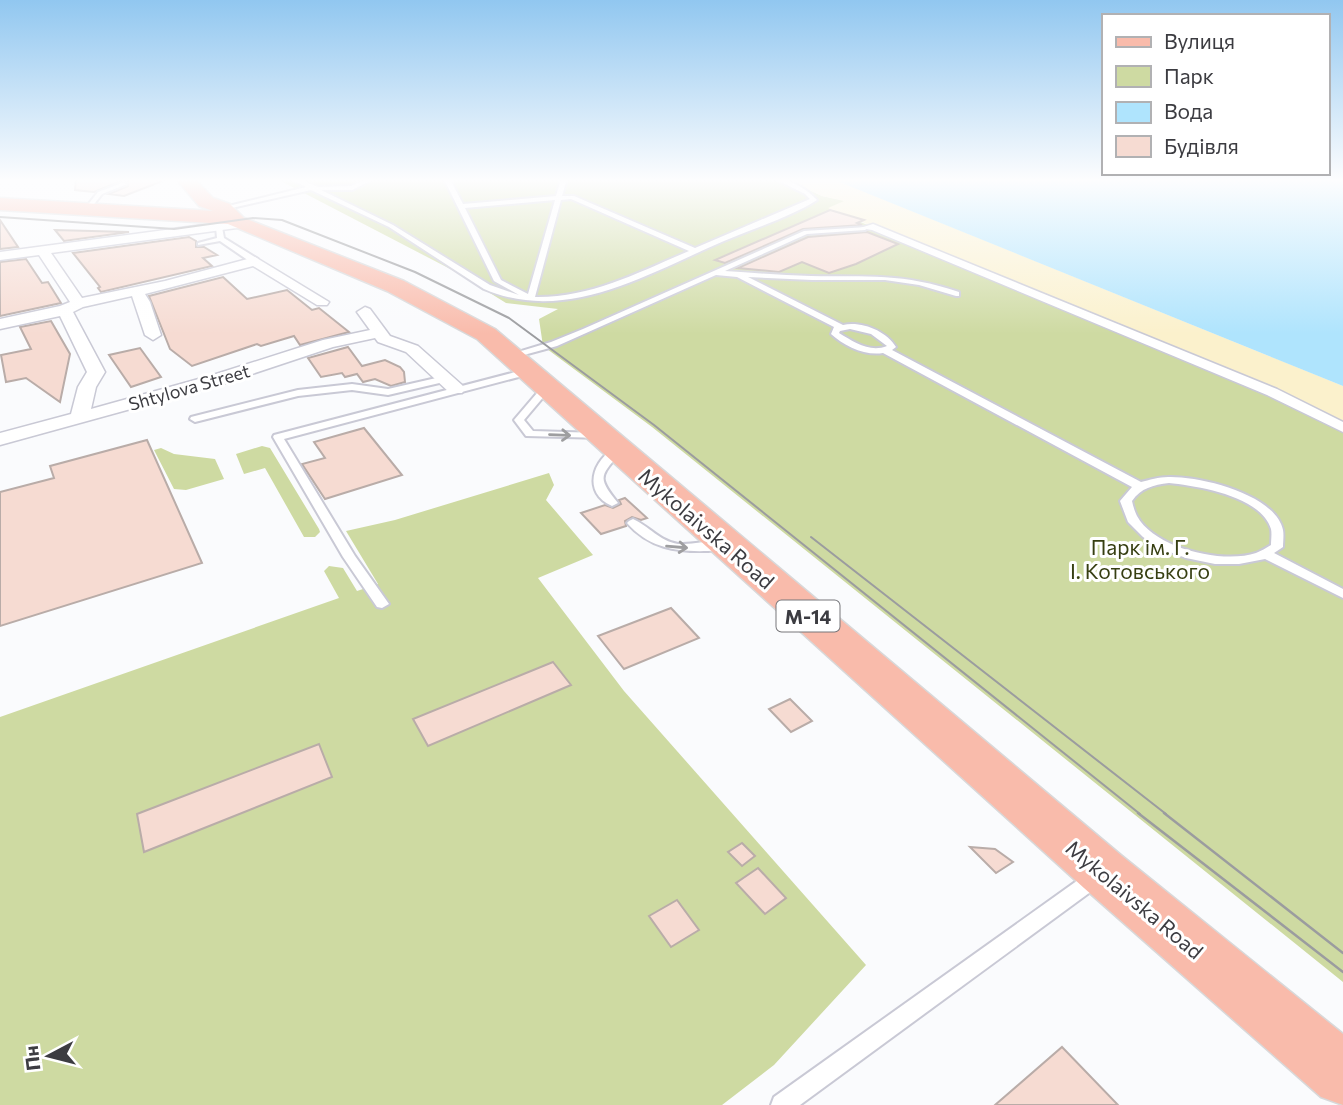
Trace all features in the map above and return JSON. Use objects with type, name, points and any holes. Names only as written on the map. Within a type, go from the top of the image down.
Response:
[{"type":"main road","name":"Mykolaivska Road","points":[[258,231],[432,302],[486,334],[1103,872],[1343,1075]]},
{"type":"street","points":[[0,256],[157,231]]},
{"type":"street","points":[[882,231],[1272,392],[1343,428]]},
{"type":"street","points":[[43,251],[71,306],[96,372],[87,387],[79,418]]},
{"type":"street","points":[[0,324],[255,261],[322,302]]},
{"type":"street","points":[[136,292],[143,302],[153,335]]},
{"type":"street","points":[[365,312],[378,333],[393,343],[412,349],[451,384]]},
{"type":"street","name":"Shtylova Street","points":[[0,439],[219,379],[329,343],[378,333]]},
{"type":"lane","points":[[200,244],[214,231]]},
{"type":"lane","points":[[235,231],[255,261]]},
{"type":"lane","points":[[398,231],[488,288],[531,298],[562,298],[596,293],[743,231]]},
{"type":"lane","points":[[474,231],[498,281],[531,298]]},
{"type":"lane","points":[[531,298],[550,231]]},
{"type":"lane","points":[[648,231],[695,251]]},
{"type":"lane","points":[[195,419],[298,393],[352,387],[388,392],[527,372],[554,344],[806,232],[827,231]]},
{"type":"lane","points":[[711,272],[811,278],[895,277],[933,285],[956,294]]},
{"type":"lane","points":[[735,274],[840,327],[861,328],[887,340],[891,347],[886,351]]},
{"type":"lane","points":[[840,327],[835,334],[861,348],[886,351],[1139,486]]},
{"type":"lane","points":[[382,604],[349,557],[278,437],[451,384]]},
{"type":"lane","points":[[609,443],[596,482],[599,491],[612,503]]},
{"type":"lane","points":[[1188,481],[1242,497],[1262,509],[1277,527],[1280,537],[1277,547],[1268,555],[1244,561],[1219,560],[1182,552],[1158,541],[1137,525],[1127,511],[1126,501],[1130,493],[1139,486],[1152,482],[1188,481]]},
{"type":"lane","points":[[633,523],[651,539],[664,546],[728,546]]},
{"type":"lane","points":[[1268,555],[1343,594]]},
{"type":"lane","points":[[782,1105],[1103,872]]},
{"type":"green space","name":"Парк ім. Г. І. Котовського","points":[[376,231],[881,231],[1190,358],[1343,428],[1343,982],[652,427],[543,346],[539,319],[558,309],[506,303],[456,272]]},
{"type":"green space","points":[[262,446],[270,448],[319,529],[320,532],[315,537],[304,537],[265,468],[244,474],[236,454]]},
{"type":"green space","points":[[161,448],[174,454],[215,459],[224,479],[186,490],[174,489],[154,450]]},
{"type":"green space","points":[[549,473],[554,485],[546,500],[593,555],[538,578],[624,691],[866,965],[774,1065],[722,1105],[0,1105],[0,717],[339,598],[324,571],[329,566],[343,568],[357,591],[378,584],[346,531],[395,520]]},
{"type":"sand","points":[[882,231],[960,231],[1343,386],[1343,428],[1190,358]]},
{"type":"water","points":[[959,231],[1343,231],[1343,386]]},
{"type":"building","points":[[0,231],[7,231],[18,247],[0,249]]},
{"type":"building","points":[[55,231],[129,232],[64,241]]},
{"type":"building","points":[[783,231],[799,231],[725,263],[715,260]]},
{"type":"building","points":[[867,232],[898,244],[856,264],[829,273],[802,262],[779,272],[738,268],[808,237]]},
{"type":"building","points":[[189,237],[196,241],[196,247],[204,247],[217,255],[203,258],[212,266],[101,292],[98,288],[100,287],[73,253]]},
{"type":"building","points":[[26,259],[42,283],[48,282],[61,303],[0,316],[0,262]]},
{"type":"building","points":[[223,277],[247,299],[287,290],[312,310],[319,308],[349,332],[300,345],[294,336],[261,346],[257,344],[192,366],[170,349],[149,296]]},
{"type":"building","points":[[51,321],[70,354],[60,402],[26,378],[6,382],[1,355],[31,349],[20,327]]},
{"type":"building","points":[[348,347],[362,366],[385,360],[400,367],[404,372],[405,382],[391,386],[375,379],[363,382],[357,374],[345,377],[342,373],[321,377],[308,358]]},
{"type":"building","points":[[140,348],[161,377],[131,387],[109,355]]},
{"type":"building","points":[[364,428],[402,475],[325,499],[302,464],[325,458],[314,442]]},
{"type":"building","points":[[147,440],[202,563],[0,626],[0,492],[54,478],[50,466]]},
{"type":"building","points":[[625,498],[647,518],[641,520],[632,517],[625,521],[626,526],[601,534],[581,513],[605,505],[613,508],[621,504],[619,500]]},
{"type":"building","points":[[671,608],[699,638],[624,669],[598,636]]},
{"type":"building","points":[[553,662],[571,685],[428,746],[413,719]]},
{"type":"building","points":[[790,699],[812,721],[791,732],[769,709]]},
{"type":"building","points":[[319,744],[332,777],[144,852],[137,814]]},
{"type":"building","points":[[742,843],[755,856],[742,866],[728,852]]},
{"type":"building","points":[[970,847],[995,849],[1013,862],[996,873]]},
{"type":"building","points":[[758,868],[786,898],[765,914],[736,883]]},
{"type":"building","points":[[677,900],[699,930],[671,947],[649,916]]},
{"type":"building","points":[[1062,1047],[1118,1105],[995,1105]]},
{"type":"tram line","points":[[309,231],[415,272],[509,318],[654,425],[1140,814]]},
{"type":"tram line","points":[[811,537],[1166,814]]},
{"type":"tram line","points":[[1138,813],[1343,972]]},
{"type":"tram line","points":[[1164,813],[1343,953]]}]
